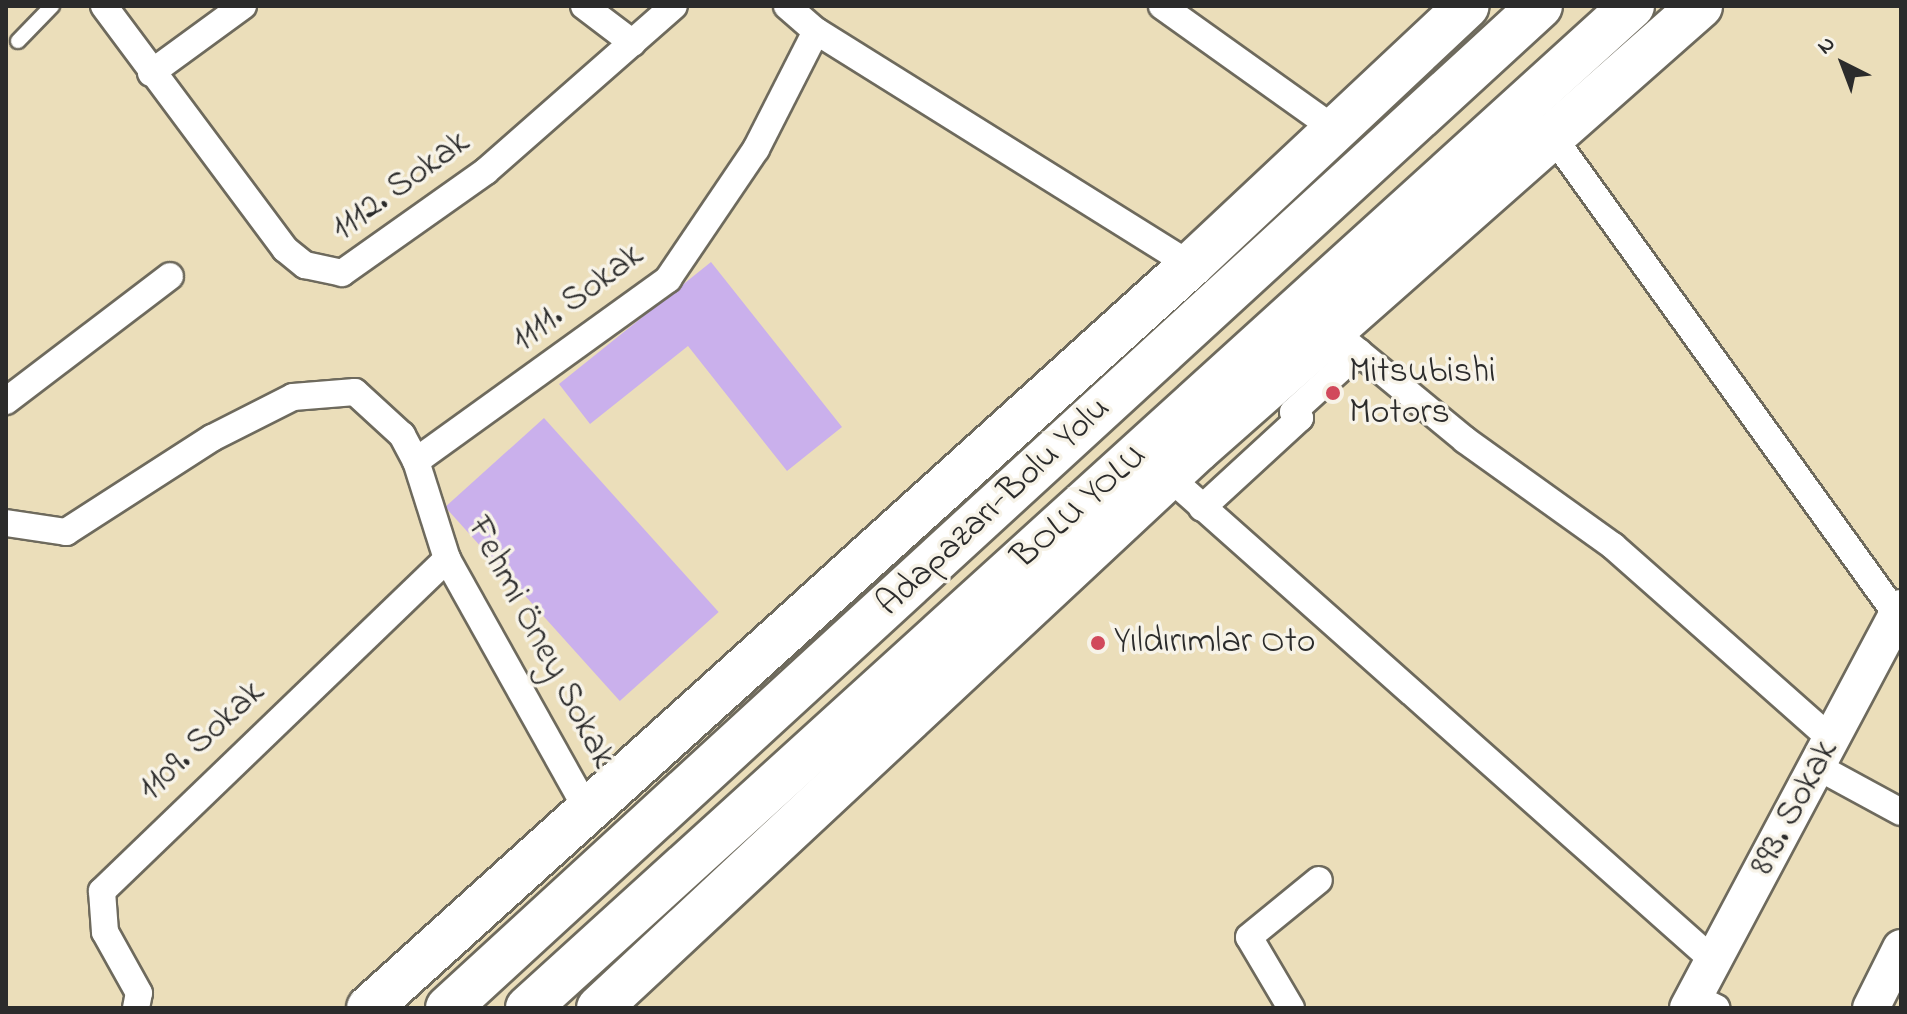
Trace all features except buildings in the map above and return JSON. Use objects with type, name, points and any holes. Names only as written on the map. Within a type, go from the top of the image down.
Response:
[{"type":"highway","points":[[369,1008],[1191,265],[1333,128],[1467,6]]},
{"type":"highway","points":[[1247,210],[1515,6]]},
{"type":"highway","name":"Adapazarı-Bolu Yolu","points":[[448,1008],[1540,6]]},
{"type":"highway","points":[[599,1008],[1168,476],[1346,342],[1553,137],[1700,6]]},
{"type":"highway","points":[[1346,342],[1617,19]]},
{"type":"highway","name":"BOLU YOLU","points":[[528,1008],[1617,19]]},
{"type":"street","name":"1112. Sokak","points":[[104,6],[285,249],[305,265],[342,273],[486,171],[674,6]]},
{"type":"street","points":[[151,73],[243,6]]},
{"type":"street","points":[[584,6],[633,43]]},
{"type":"street","points":[[787,6],[816,31],[1191,265]]},
{"type":"street","points":[[1162,6],[1333,128]]},
{"type":"street","name":"1111. Sokak","points":[[416,461],[668,279],[756,149],[816,31]]},
{"type":"street","points":[[1553,137],[1899,612]]},
{"type":"street","points":[[6,401],[170,276]]},
{"type":"street","points":[[1202,508],[1300,418],[1293,412],[1346,342],[1465,440],[1613,546],[1825,754],[1901,812]]},
{"type":"street","name":"Fehmi Öney Sokak","points":[[6,523],[66,532],[212,438],[293,397],[355,392],[402,435],[416,461],[447,559],[587,809]]},
{"type":"street","points":[[1168,476],[1713,960]]},
{"type":"street","name":"1109. Sokak","points":[[136,1008],[139,993],[105,932],[102,891],[447,559]]},
{"type":"street","name":"893. Sokak","points":[[1700,1004],[1713,960],[1899,612]]},
{"type":"street","points":[[1291,1008],[1249,937],[1319,880]]},
{"type":"street","points":[[1871,1008],[1901,948]]},
{"type":"lane","points":[[18,41],[52,6]]},
{"type":"place","name":"Mitsubishi Motors","points":[[1333,393]]},
{"type":"place","name":"Yıldırımlar Oto","points":[[1098,643]]}]
